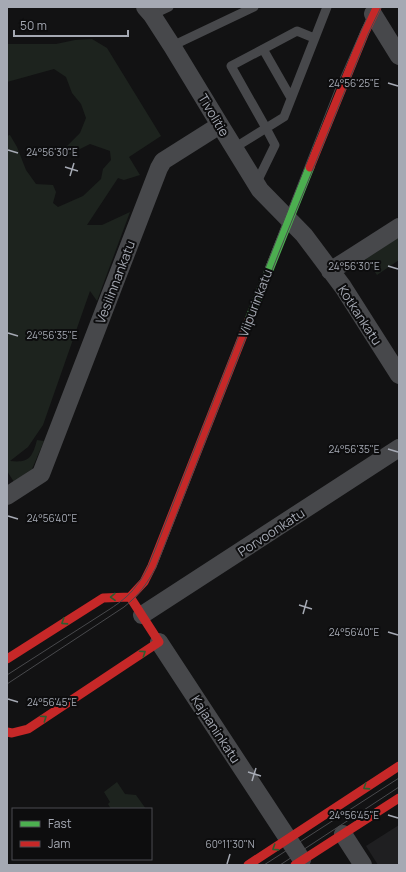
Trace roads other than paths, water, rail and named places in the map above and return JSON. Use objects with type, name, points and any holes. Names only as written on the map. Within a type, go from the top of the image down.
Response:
[{"type":"street","points":[[372,10],[399,56]]},
{"type":"street","name":"Viipurinkatu","points":[[130,597],[144,582],[152,566],[372,10]]},
{"type":"street","name":"Tivolitie","points":[[149,11],[260,190],[289,218]]},
{"type":"street","name":"Vesilinnankatu","points":[[7,496],[41,474],[159,168],[164,162],[220,125]]},
{"type":"street","name":"Kotkankatu","points":[[289,218],[304,235],[343,288],[399,375]]},
{"type":"street","points":[[330,271],[399,227]]},
{"type":"street","name":"Porvoonkatu","points":[[142,615],[399,448]]},
{"type":"street","points":[[7,659],[103,598],[130,597]]},
{"type":"street","name":"Kajaaninkatu","points":[[130,597],[288,839],[299,863]]},
{"type":"street","points":[[9,737],[28,729],[159,642]]},
{"type":"street","points":[[248,865],[399,766]]},
{"type":"street","points":[[299,863],[399,798]]},
{"type":"street","points":[[343,834],[363,865]]},
{"type":"lane","points":[[149,11],[169,7]]},
{"type":"lane","points":[[172,46],[254,7]]},
{"type":"lane","points":[[234,148],[284,117],[327,7]]},
{"type":"lane","points":[[256,184],[274,145],[231,66],[298,32],[314,38]]},
{"type":"lane","points":[[263,49],[292,98]]},
{"type":"tram line","points":[[7,675],[124,599],[145,573],[335,90],[372,7]]},
{"type":"tram line","points":[[7,684],[124,607],[138,594],[153,573],[280,250],[368,34],[381,7]]},
{"type":"tram line","points":[[264,865],[399,778]]},
{"type":"tram line","points":[[280,865],[399,787]]}]
